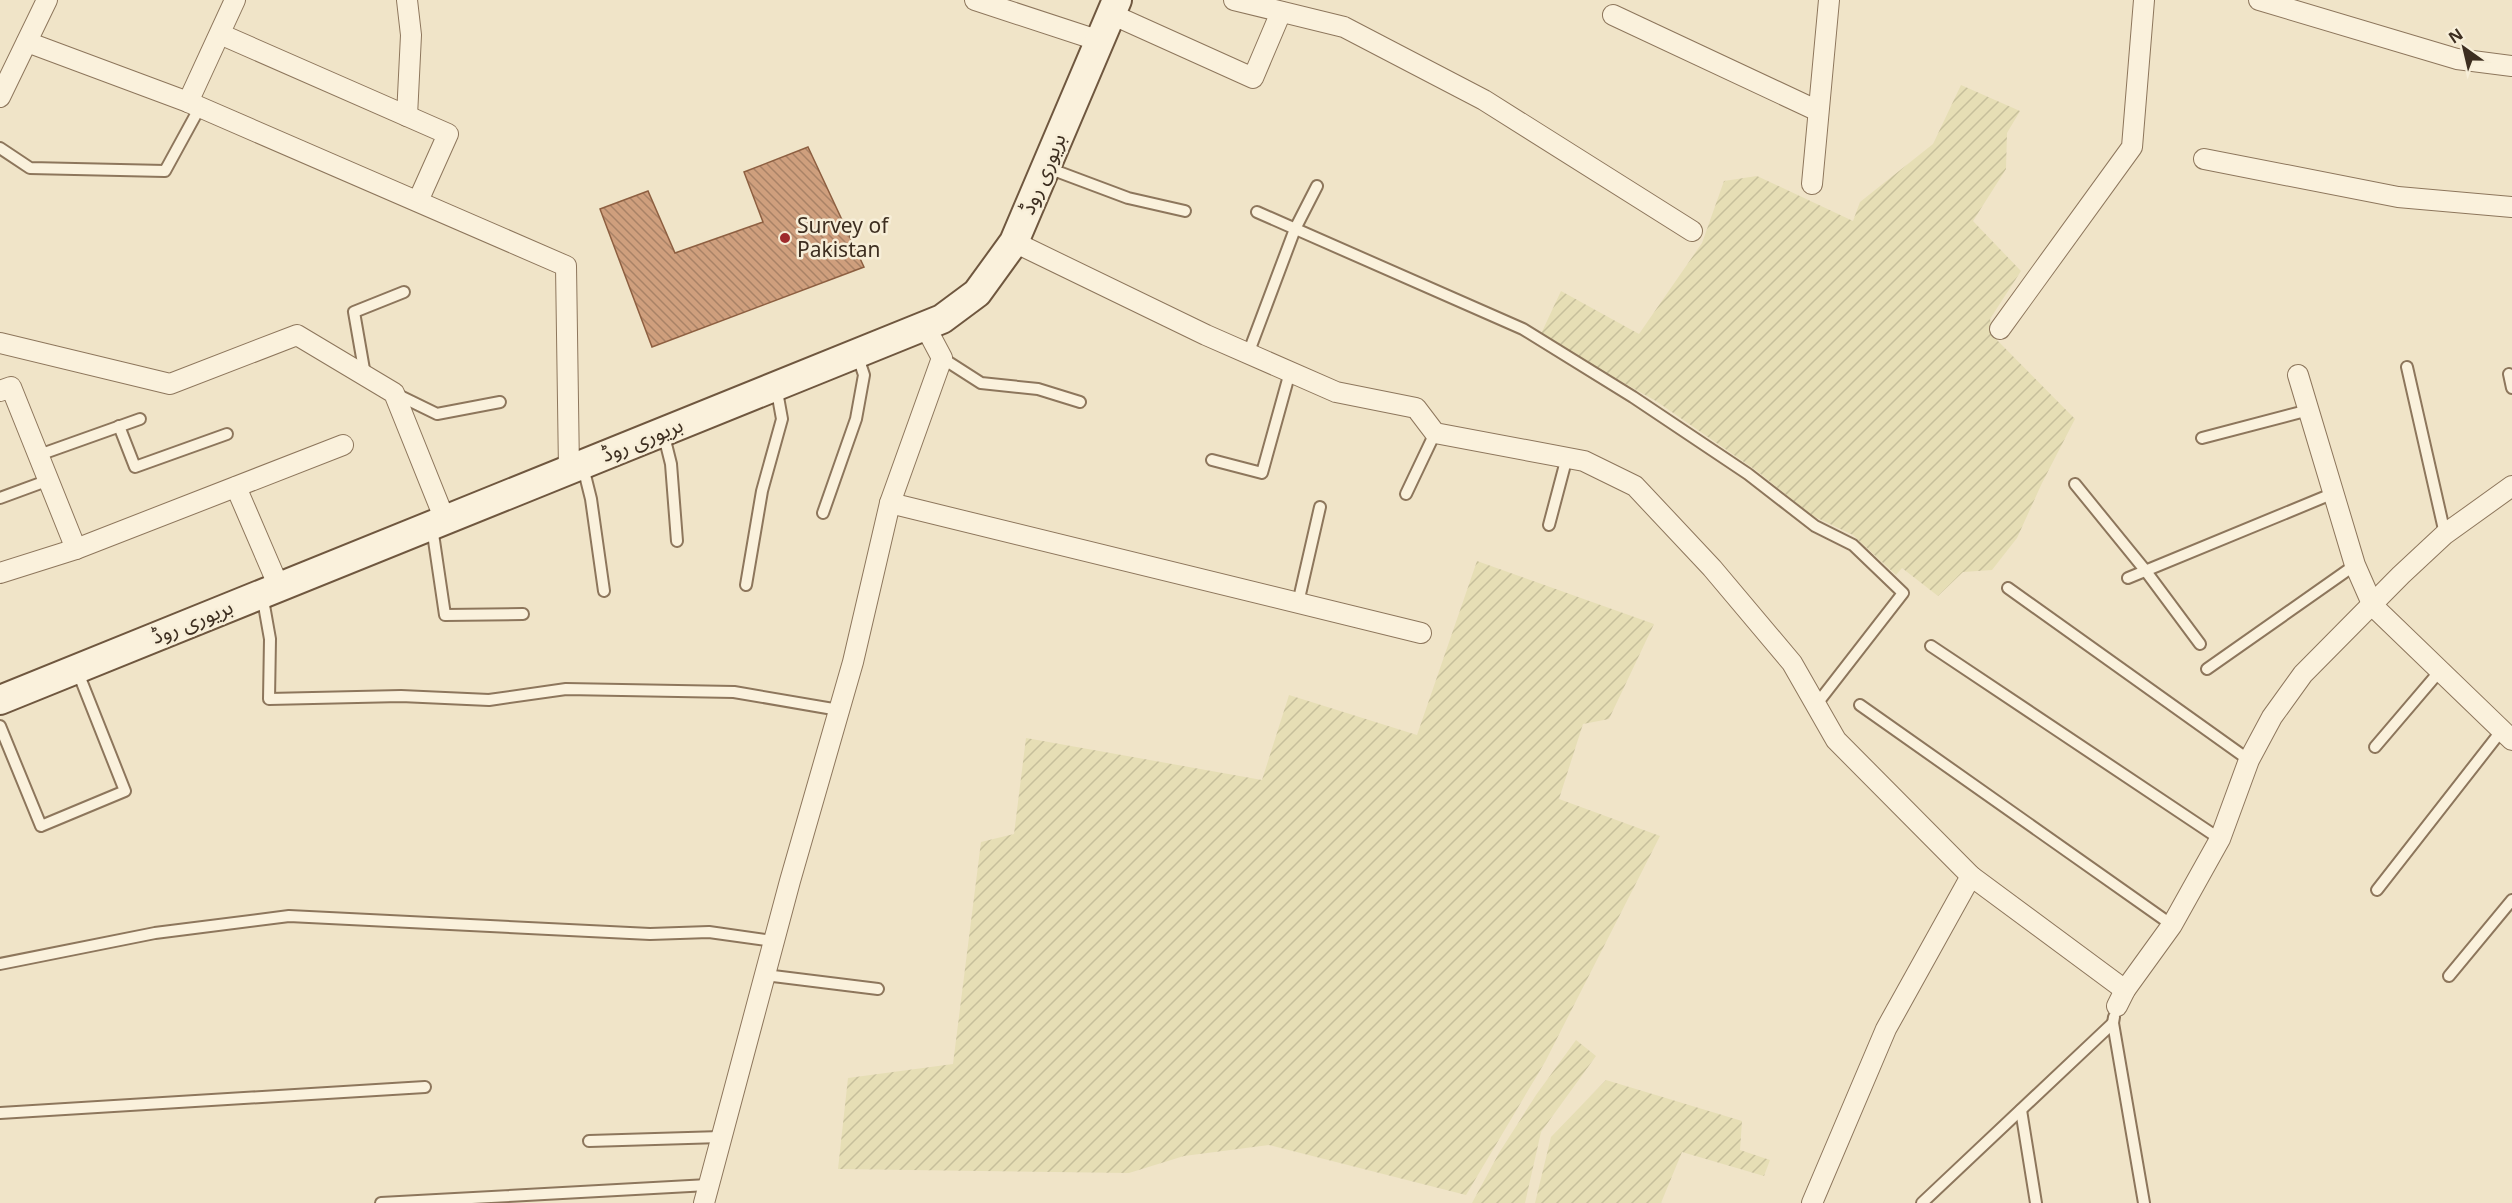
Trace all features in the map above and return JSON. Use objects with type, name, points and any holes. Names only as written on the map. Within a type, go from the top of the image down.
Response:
[{"type":"main road","name":"بریوری روڈ","points":[[0,700],[942,319],[977,293],[1014,242],[1114,7]]},
{"type":"street","points":[[0,97],[47,0]]},
{"type":"street","points":[[194,104],[220,34],[236,0]]},
{"type":"street","points":[[407,0],[411,35],[407,116]]},
{"type":"street","points":[[975,0],[1100,42]]},
{"type":"street","points":[[1234,0],[1344,27],[1484,100],[1692,231]]},
{"type":"street","points":[[1812,184],[1829,0]]},
{"type":"street","points":[[2000,329],[2132,147],[2144,0]]},
{"type":"street","points":[[2259,0],[2457,59],[2512,66]]},
{"type":"street","points":[[1114,7],[1253,78],[1281,12]]},
{"type":"street","points":[[1613,15],[1818,111]]},
{"type":"street","points":[[220,34],[448,134],[418,201]]},
{"type":"street","points":[[27,42],[194,104],[566,266],[575,467]]},
{"type":"street","points":[[2204,159],[2398,197],[2512,207]]},
{"type":"street","points":[[1014,242],[1248,354],[1336,392],[1416,408],[1435,433],[1584,461],[1635,486],[1713,568],[1792,663],[1836,740],[1971,876],[2118,1006],[2172,925],[2220,839],[2249,760],[2272,717],[2303,674],[2445,534],[2509,490]]},
{"type":"street","points":[[706,1194],[773,941],[853,662],[890,503],[942,358],[925,326]]},
{"type":"street","points":[[0,343],[170,384],[297,334],[394,393],[439,523]]},
{"type":"street","points":[[2298,375],[2355,565],[2373,606],[2507,735]]},
{"type":"street","points":[[0,391],[11,387],[76,549]]},
{"type":"street","points":[[0,573],[76,549],[343,445]]},
{"type":"street","points":[[236,487],[270,591]]},
{"type":"street","points":[[890,503],[1421,633]]},
{"type":"street","points":[[1812,1203],[1886,1029],[1971,876]]},
{"type":"lane","points":[[0,148],[30,168],[165,171],[194,104]]},
{"type":"lane","points":[[1046,168],[1128,198],[1185,211]]},
{"type":"lane","points":[[1248,354],[1295,229],[1317,186]]},
{"type":"lane","points":[[1257,212],[1523,329],[1633,397],[1748,474],[1815,526],[1853,545],[1903,592],[1816,705]]},
{"type":"lane","points":[[365,376],[354,312],[404,292]]},
{"type":"lane","points":[[823,513],[856,419],[864,375],[857,354]]},
{"type":"lane","points":[[942,358],[981,383],[1038,389],[1080,402]]},
{"type":"lane","points":[[2408,367],[2445,534]]},
{"type":"lane","points":[[1212,460],[1262,473],[1290,372]]},
{"type":"lane","points":[[2509,374],[2512,388]]},
{"type":"lane","points":[[746,585],[762,491],[782,419],[776,386]]},
{"type":"lane","points":[[394,393],[437,414],[500,402]]},
{"type":"lane","points":[[2202,438],[2309,410]]},
{"type":"lane","points":[[39,455],[140,419]]},
{"type":"lane","points":[[119,426],[135,467],[226,434]]},
{"type":"lane","points":[[663,432],[672,464],[677,541]]},
{"type":"lane","points":[[1406,494],[1435,433]]},
{"type":"lane","points":[[1549,525],[1567,457]]},
{"type":"lane","points":[[575,467],[591,499],[604,591]]},
{"type":"lane","points":[[0,498],[49,480]]},
{"type":"lane","points":[[2075,484],[2145,570],[2200,644]]},
{"type":"lane","points":[[2128,578],[2334,493]]},
{"type":"lane","points":[[1298,603],[1320,507]]},
{"type":"lane","points":[[439,523],[444,615],[523,614]]},
{"type":"lane","points":[[2207,669],[2355,565]]},
{"type":"lane","points":[[2008,588],[2249,760]]},
{"type":"lane","points":[[270,591],[269,699],[401,696],[489,700],[566,689],[734,692],[839,710]]},
{"type":"lane","points":[[1931,646],[2220,839]]},
{"type":"lane","points":[[0,726],[41,826],[125,791],[76,669]]},
{"type":"lane","points":[[2375,747],[2439,672]]},
{"type":"lane","points":[[1860,705],[2172,925]]},
{"type":"lane","points":[[2377,890],[2507,735]]},
{"type":"lane","points":[[2449,976],[2512,900]]},
{"type":"lane","points":[[0,964],[155,933],[289,916],[650,934],[709,932],[773,941]]},
{"type":"lane","points":[[765,975],[878,989]]},
{"type":"lane","points":[[1922,1203],[2021,1110],[2118,1006]]},
{"type":"lane","points":[[2118,1006],[2144,1203]]},
{"type":"lane","points":[[0,1113],[425,1087]]},
{"type":"lane","points":[[2021,1110],[2036,1203]]},
{"type":"lane","points":[[589,1141],[721,1137]]},
{"type":"lane","points":[[381,1203],[706,1194]]},
{"type":"shaded area","points":[[1961,85],[2020,111],[2007,133],[2006,169],[1973,221],[2021,271],[1990,319],[1994,337],[2075,419],[2017,538],[1992,570],[1963,572],[1938,596],[1902,568],[1896,575],[1853,535],[1811,515],[1757,471],[1656,401],[1540,336],[1561,291],[1639,334],[1702,243],[1724,181],[1757,176],[1853,221],[1860,202],[1933,144]]},
{"type":"shaded area","points":[[1477,561],[1654,624],[1609,719],[1583,724],[1559,799],[1660,836],[1545,1062],[1466,1195],[1269,1145],[1184,1156],[1129,1173],[838,1169],[848,1078],[953,1064],[981,842],[1014,834],[1026,738],[1262,780],[1289,695],[1417,735]]},
{"type":"shaded area","points":[[1576,1040],[1596,1056],[1541,1132],[1525,1203],[1472,1203],[1499,1153],[1536,1095]]},
{"type":"shaded area","points":[[1606,1080],[1742,1121],[1740,1150],[1770,1160],[1764,1176],[1682,1152],[1661,1203],[1535,1203],[1551,1137]]},
{"type":"building","name":"Survey of Pakistan","points":[[808,147],[864,267],[652,347],[600,209],[648,191],[675,253],[763,222],[744,172]]},
{"type":"place","name":"Survey of Pakistan","points":[[785,238]]}]
